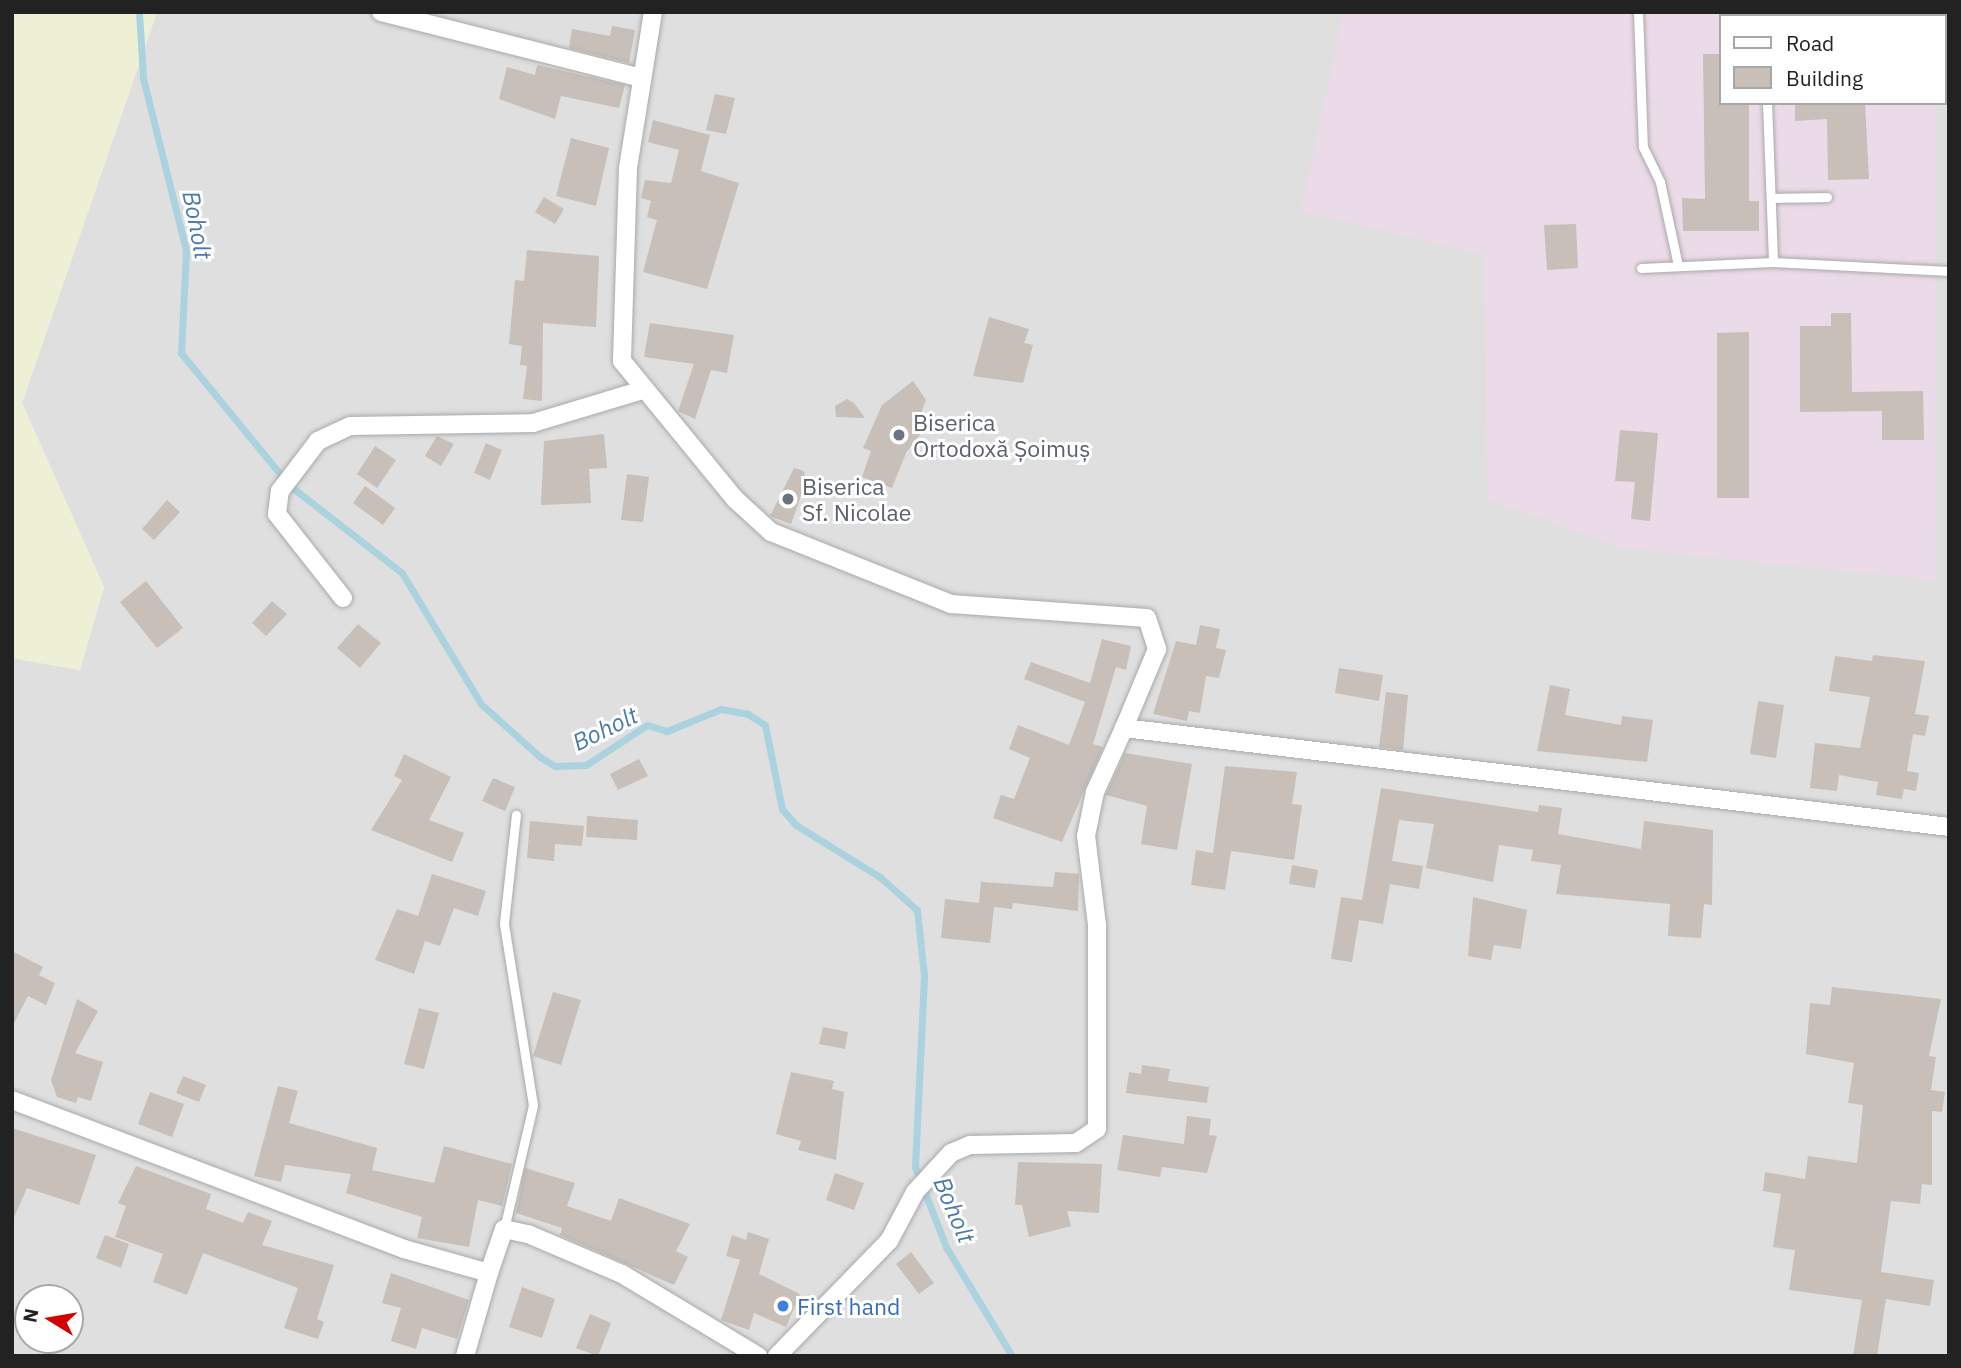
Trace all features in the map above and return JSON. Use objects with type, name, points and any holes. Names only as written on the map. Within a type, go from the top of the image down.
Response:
[{"type":"street","points":[[381,12],[642,78]]},
{"type":"street","points":[[653,12],[625,209],[621,347],[627,372],[755,521],[796,544],[951,604],[1147,618],[1157,649],[1095,792],[1086,836],[1097,925],[1101,1120],[1076,1143],[970,1145],[936,1168],[915,1192],[889,1241],[777,1356]]},
{"type":"street","points":[[343,598],[281,526],[280,491],[294,477],[318,441],[350,426],[534,423],[642,390]]},
{"type":"street","points":[[1124,728],[1949,827]]},
{"type":"street","points":[[12,1100],[404,1249],[489,1273]]},
{"type":"street","points":[[465,1356],[504,1229],[622,1274],[758,1356]]},
{"type":"lane","points":[[1639,12],[1643,147],[1660,182],[1678,265]]},
{"type":"lane","points":[[1768,105],[1773,262]]},
{"type":"lane","points":[[1772,198],[1827,197]]},
{"type":"lane","points":[[1642,268],[1773,262],[1949,271]]},
{"type":"lane","points":[[504,1229],[533,1105],[505,923],[516,815]]},
{"type":"shaded area","points":[[157,12],[1949,12],[1949,1356],[12,1356],[12,658],[80,670],[104,587],[22,403]]},
{"type":"shaded area","points":[[1344,12],[1936,12],[1720,14],[1720,105],[1937,105],[1935,580],[1622,548],[1487,499],[1485,255],[1301,211]]},
{"type":"green space","points":[[12,12],[157,12],[22,403],[104,587],[80,670],[12,658]]},
{"type":"building","points":[[612,26],[635,30],[629,63],[569,48],[572,29],[610,36]]},
{"type":"building","points":[[1703,54],[1720,54],[1720,105],[1749,105],[1749,201],[1759,201],[1759,231],[1683,231],[1682,198],[1705,199]]},
{"type":"building","points":[[537,65],[625,85],[619,108],[561,96],[555,119],[499,99],[507,67],[535,75]]},
{"type":"building","points":[[715,94],[735,98],[726,134],[706,130]]},
{"type":"building","points":[[1795,105],[1865,105],[1869,179],[1828,180],[1827,119],[1795,121]]},
{"type":"building","points":[[653,120],[710,135],[701,171],[739,183],[707,289],[643,272],[657,220],[647,217],[651,201],[641,198],[645,180],[671,183],[679,150],[648,142]]},
{"type":"building","points":[[571,138],[609,148],[596,206],[556,196]]},
{"type":"building","points":[[544,197],[564,209],[555,224],[535,212]]},
{"type":"building","points":[[1576,224],[1578,268],[1547,270],[1544,225]]},
{"type":"building","points":[[527,250],[599,256],[596,327],[543,323],[542,401],[523,399],[527,366],[520,365],[522,346],[509,344],[515,280],[524,281]]},
{"type":"building","points":[[1831,313],[1851,313],[1852,392],[1923,391],[1924,440],[1882,440],[1882,411],[1800,412],[1800,326],[1831,326]]},
{"type":"building","points":[[989,317],[1029,329],[1024,343],[1033,345],[1023,383],[973,376]]},
{"type":"building","points":[[650,323],[734,335],[727,373],[711,370],[695,419],[678,411],[694,364],[644,357]]},
{"type":"building","points":[[1749,332],[1749,498],[1717,498],[1717,333]]},
{"type":"building","name":"Biserica Ortodoxă Șoimuș","points":[[913,381],[926,400],[921,413],[926,427],[906,453],[892,488],[862,477],[871,451],[863,448],[882,405]]},
{"type":"building","points":[[847,399],[854,403],[865,418],[836,417],[835,406]]},
{"type":"building","points":[[1620,430],[1658,433],[1650,521],[1631,519],[1635,482],[1615,481]]},
{"type":"building","points":[[604,434],[607,468],[589,469],[591,503],[541,505],[544,441]]},
{"type":"building","points":[[437,436],[454,444],[441,466],[425,456]]},
{"type":"building","points":[[486,443],[502,450],[490,480],[474,473]]},
{"type":"building","points":[[375,446],[396,460],[377,488],[357,474]]},
{"type":"building","name":"Biserica Sf. Nicolae","points":[[794,468],[804,471],[806,482],[791,524],[770,516]]},
{"type":"building","points":[[627,474],[649,477],[643,522],[621,520]]},
{"type":"building","points":[[365,486],[395,508],[383,525],[353,503]]},
{"type":"building","points":[[167,500],[180,512],[154,540],[142,529]]},
{"type":"building","points":[[146,581],[183,628],[157,648],[120,602]]},
{"type":"building","points":[[272,601],[287,614],[266,636],[252,623]]},
{"type":"building","points":[[358,624],[381,643],[360,668],[337,648]]},
{"type":"building","points":[[1200,625],[1220,629],[1216,648],[1226,650],[1219,678],[1206,676],[1200,713],[1189,711],[1187,721],[1153,714],[1176,641],[1196,645]]},
{"type":"building","points":[[1102,639],[1131,646],[1126,670],[1116,667],[1093,744],[1103,747],[1062,842],[993,818],[1001,795],[1014,799],[1030,758],[1009,749],[1018,725],[1069,745],[1085,702],[1024,679],[1031,662],[1090,683]]},
{"type":"building","points":[[1873,655],[1925,661],[1915,714],[1929,716],[1925,736],[1913,734],[1907,771],[1919,773],[1916,791],[1904,789],[1902,799],[1876,795],[1878,782],[1839,775],[1837,791],[1810,788],[1815,743],[1860,748],[1870,697],[1829,691],[1835,656],[1872,661]]},
{"type":"building","points":[[1339,668],[1383,675],[1379,701],[1335,693]]},
{"type":"building","points":[[1550,685],[1570,689],[1565,715],[1621,725],[1622,716],[1653,720],[1647,762],[1537,751]]},
{"type":"building","points":[[1386,692],[1408,695],[1403,750],[1379,747]]},
{"type":"building","points":[[1758,701],[1784,705],[1776,758],[1750,754]]},
{"type":"building","points":[[1125,753],[1192,764],[1177,850],[1141,844],[1147,806],[1106,795]]},
{"type":"building","points":[[404,754],[451,777],[429,820],[464,833],[452,862],[371,830],[402,780],[394,776]]},
{"type":"building","points":[[639,759],[648,776],[618,790],[610,774]]},
{"type":"building","points":[[1225,766],[1297,772],[1292,804],[1302,805],[1294,860],[1231,851],[1225,890],[1191,885],[1196,850],[1213,853]]},
{"type":"building","points":[[493,778],[515,787],[505,811],[482,801]]},
{"type":"building","points":[[1381,788],[1538,812],[1539,805],[1562,808],[1558,834],[1641,849],[1644,821],[1713,830],[1712,905],[1704,904],[1701,938],[1668,936],[1670,904],[1556,894],[1561,865],[1531,861],[1533,850],[1499,845],[1493,882],[1426,868],[1434,824],[1399,820],[1392,861],[1423,866],[1419,889],[1390,884],[1383,924],[1359,920],[1352,962],[1331,959],[1341,897],[1362,900]]},
{"type":"building","points":[[587,816],[638,820],[637,840],[586,837]]},
{"type":"building","points":[[530,821],[584,826],[582,846],[555,844],[554,861],[527,858]]},
{"type":"building","points":[[1292,865],[1318,870],[1315,888],[1289,884]]},
{"type":"building","points":[[1055,872],[1079,874],[1078,911],[1013,903],[1012,909],[994,907],[990,943],[941,938],[945,899],[979,903],[981,882],[1053,887]]},
{"type":"building","points":[[432,874],[486,891],[478,916],[454,908],[440,946],[425,941],[414,974],[375,960],[397,909],[418,916]]},
{"type":"building","points":[[1473,897],[1527,910],[1521,949],[1494,945],[1491,960],[1468,956]]},
{"type":"building","points":[[12,951],[43,967],[39,975],[55,983],[46,1005],[28,996],[12,1027]]},
{"type":"building","points":[[1832,987],[1941,999],[1929,1056],[1936,1057],[1931,1090],[1945,1092],[1942,1112],[1932,1111],[1932,1185],[1922,1184],[1920,1204],[1891,1201],[1881,1272],[1934,1280],[1930,1306],[1886,1299],[1877,1356],[1853,1356],[1862,1300],[1789,1290],[1795,1250],[1773,1247],[1781,1194],[1763,1191],[1765,1172],[1805,1179],[1808,1156],[1857,1163],[1863,1105],[1848,1103],[1854,1063],[1806,1054],[1810,1003],[1830,1005]]},
{"type":"building","points":[[553,992],[581,1000],[561,1065],[533,1056]]},
{"type":"building","points":[[77,999],[98,1011],[75,1053],[103,1062],[91,1101],[78,1097],[76,1103],[57,1097],[51,1080]]},
{"type":"building","points":[[419,1008],[439,1013],[424,1069],[404,1064]]},
{"type":"building","points":[[823,1027],[848,1032],[845,1049],[819,1044]]},
{"type":"building","points":[[1142,1065],[1170,1069],[1168,1081],[1209,1087],[1207,1103],[1126,1093],[1129,1072],[1141,1074]]},
{"type":"building","points":[[791,1072],[834,1081],[832,1089],[844,1092],[836,1160],[798,1150],[801,1141],[776,1134]]},
{"type":"building","points":[[183,1076],[206,1085],[199,1102],[176,1093]]},
{"type":"building","points":[[278,1086],[298,1091],[289,1123],[377,1148],[372,1170],[434,1183],[444,1146],[512,1164],[502,1206],[478,1200],[469,1247],[417,1238],[422,1217],[346,1193],[351,1174],[285,1165],[281,1182],[254,1176]]},
{"type":"building","points":[[150,1092],[184,1104],[172,1137],[138,1124]]},
{"type":"building","points":[[1187,1116],[1211,1119],[1209,1135],[1217,1136],[1207,1173],[1162,1167],[1160,1177],[1117,1170],[1123,1135],[1184,1144]]},
{"type":"building","points":[[12,1128],[96,1155],[79,1205],[27,1188],[12,1222]]},
{"type":"building","points":[[1018,1162],[1102,1164],[1099,1213],[1067,1211],[1071,1226],[1029,1237],[1022,1205],[1015,1205]]},
{"type":"building","points":[[136,1166],[211,1194],[206,1209],[243,1223],[248,1212],[272,1221],[262,1245],[334,1265],[317,1319],[324,1322],[318,1339],[284,1328],[298,1288],[203,1253],[187,1295],[153,1282],[163,1254],[115,1237],[126,1206],[118,1203]]},
{"type":"building","points":[[525,1168],[575,1183],[567,1206],[611,1221],[619,1198],[690,1224],[676,1251],[688,1257],[674,1285],[560,1235],[562,1228],[516,1213]]},
{"type":"building","points":[[835,1173],[864,1183],[854,1210],[826,1200]]},
{"type":"building","points":[[748,1232],[769,1239],[759,1274],[800,1294],[786,1327],[754,1313],[749,1330],[721,1320],[740,1260],[726,1256],[732,1235],[746,1240]]},
{"type":"building","points":[[105,1235],[129,1244],[121,1268],[96,1258]]},
{"type":"building","points":[[911,1252],[934,1283],[919,1294],[896,1264]]},
{"type":"building","points":[[391,1273],[469,1300],[457,1339],[422,1328],[416,1349],[391,1341],[401,1308],[382,1303]]},
{"type":"building","points":[[522,1287],[555,1299],[542,1338],[509,1327]]},
{"type":"building","points":[[590,1314],[611,1323],[598,1356],[576,1348]]},
{"type":"waterway","name":"Boholt","points":[[139,12],[143,78],[186,251],[181,353],[289,485],[402,573],[481,704],[540,757],[555,766],[586,765],[647,725],[667,731],[721,709],[748,714],[765,725],[782,809],[796,825],[881,878],[917,910],[924,976],[915,1167],[946,1247],[1012,1356]]},
{"type":"place","name":"Biserica Ortodoxă Șoimuș","points":[[899,435]]},
{"type":"place","name":"Biserica Sf. Nicolae","points":[[788,499]]},
{"type":"place","name":"First hand","points":[[783,1306]]}]
